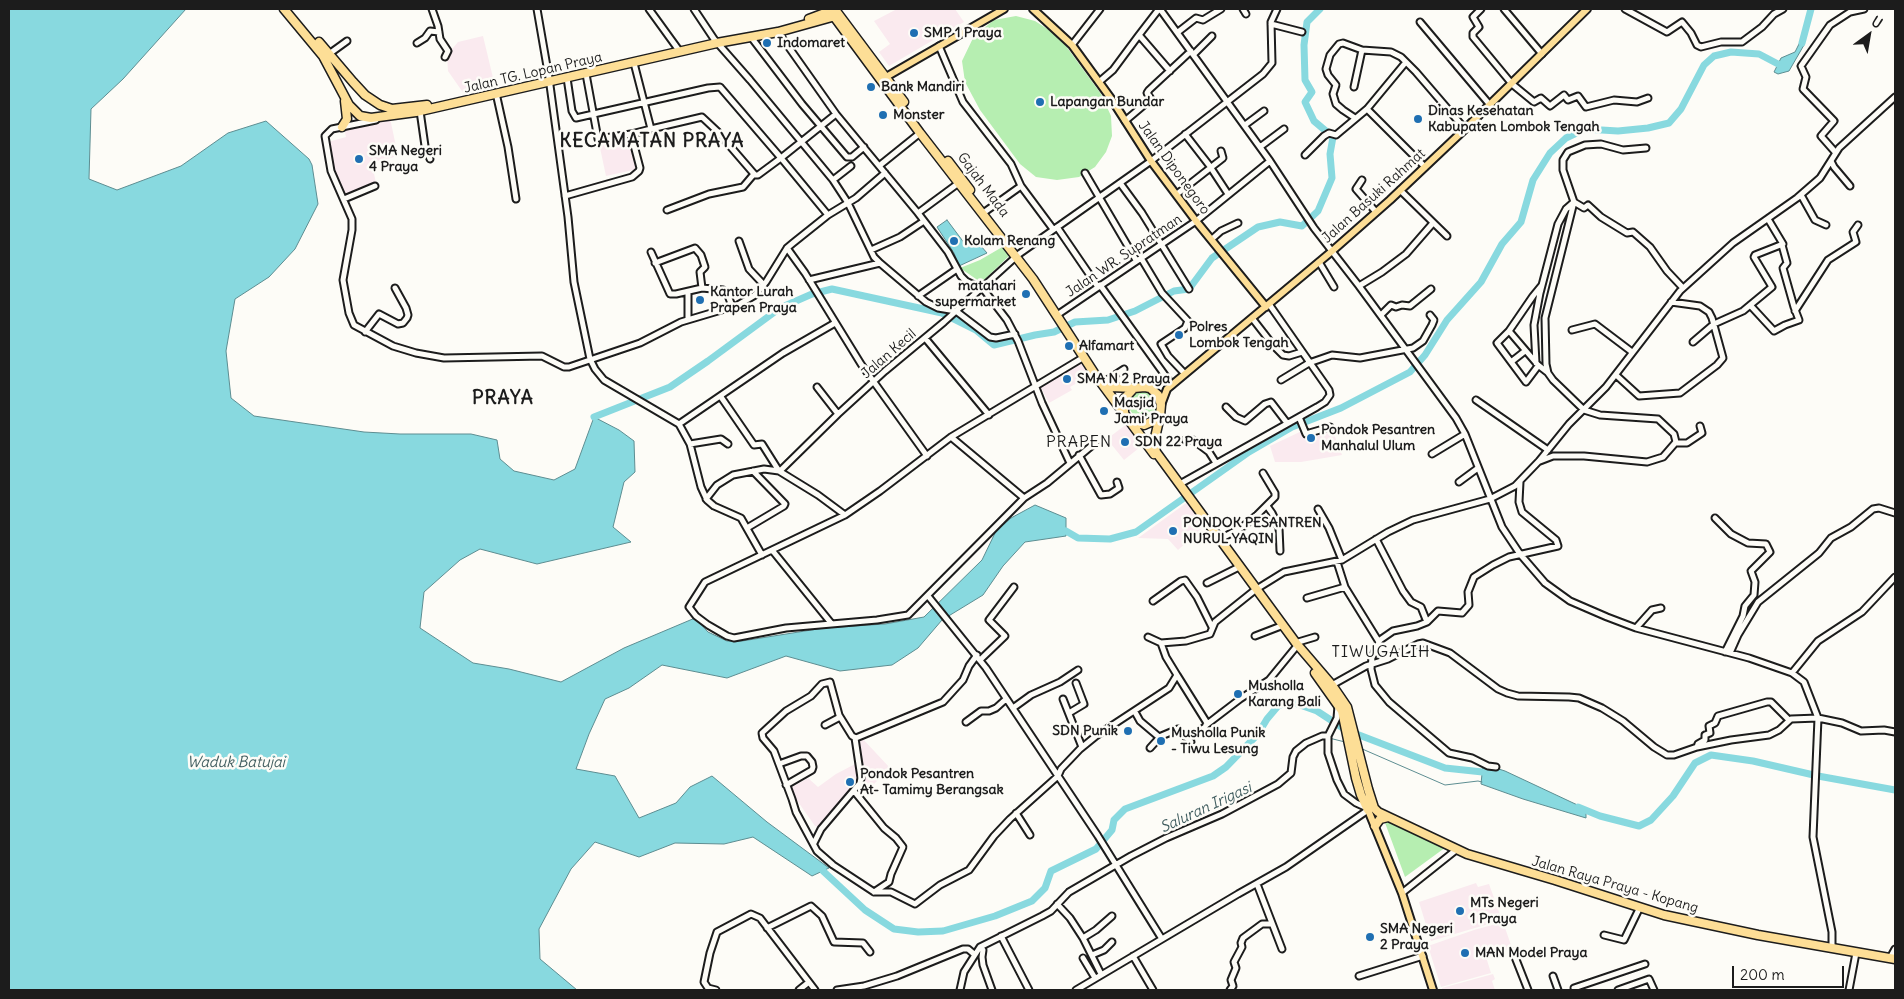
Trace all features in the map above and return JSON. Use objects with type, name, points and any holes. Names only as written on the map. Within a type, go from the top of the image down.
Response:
[{"type":"highway","name":"Jalan TG. Lopan Praya","points":[[284,9],[319,50],[339,84],[345,100],[357,114],[363,117],[420,111],[678,48],[802,22],[833,12]]},
{"type":"highway","points":[[291,9],[365,95],[387,113]]},
{"type":"highway","name":"Jalan TG. Lopan Praya","points":[[387,113],[586,74],[716,41],[778,32],[833,12]]},
{"type":"highway","name":"Gajah Mada","points":[[833,12],[886,77],[960,182],[986,211],[1068,330]]},
{"type":"highway","name":"Gajah Mada","points":[[833,12],[920,133],[1018,255]]},
{"type":"highway","points":[[339,84],[348,76]]},
{"type":"highway","points":[[342,127],[346,123],[347,117],[345,100]]},
{"type":"highway","points":[[1068,330],[1084,358],[1183,489]]},
{"type":"highway","points":[[1068,330],[1104,382],[1110,387],[1145,387],[1150,388],[1158,395],[1161,405],[1154,447],[1281,626],[1332,685],[1345,704],[1344,718]]},
{"type":"highway","points":[[1125,414],[1124,399],[1134,388]]},
{"type":"highway","points":[[1130,421],[1144,425],[1160,416]]},
{"type":"highway","points":[[1193,503],[1336,701],[1344,718],[1375,809],[1388,817]]},
{"type":"highway","points":[[1354,748],[1360,790],[1368,809]]},
{"type":"highway","points":[[1375,826],[1380,819],[1388,817]]},
{"type":"highway","name":"Jalan Raya Praya - Kopang","points":[[1388,817],[1456,850],[1640,907],[1695,922],[1856,953],[1893,958]]},
{"type":"main road","points":[[886,77],[1004,9]]},
{"type":"main road","name":"Jalan Diponegoro","points":[[1033,9],[1072,45],[1151,161],[1196,220],[1267,305]]},
{"type":"main road","name":"Jalan Basuki Rahmat","points":[[1170,387],[1376,212],[1512,84],[1587,9]]},
{"type":"main road","points":[[1150,388],[1170,387],[1161,405]]},
{"type":"main road","points":[[1368,809],[1402,893],[1433,990]]},
{"type":"street","points":[[432,9],[440,41],[448,51],[446,57]]},
{"type":"street","points":[[537,9],[565,196],[574,282],[590,360],[601,377],[679,424],[690,444],[706,499],[714,506],[740,517],[762,555]]},
{"type":"street","points":[[649,9],[678,48]]},
{"type":"street","points":[[694,9],[716,41],[833,180],[880,264],[918,296],[938,308],[954,313],[992,338],[1016,337]]},
{"type":"street","points":[[1072,45],[1100,9]]},
{"type":"street","points":[[1099,82],[1112,72],[1160,9],[1245,125],[1331,252],[1381,315],[1456,418],[1465,434],[1502,528],[1520,554],[1545,583],[1562,596],[1607,618],[1636,628],[1728,652],[1792,673],[1804,682],[1818,718],[1813,837],[1832,932],[1832,947]]},
{"type":"street","points":[[1178,32],[1196,18],[1202,21],[1221,9]]},
{"type":"street","points":[[1277,9],[1271,24],[1302,32]]},
{"type":"street","points":[[1480,9],[1473,16],[1479,27],[1473,33],[1473,37],[1512,84],[1533,101],[1541,98],[1549,106],[1564,95],[1568,100],[1578,96],[1586,107],[1614,100],[1636,102],[1648,98]]},
{"type":"street","points":[[1504,9],[1542,54]]},
{"type":"street","points":[[1625,9],[1667,32],[1671,31],[1680,22],[1683,23],[1697,45],[1701,47],[1720,42],[1742,42],[1762,27],[1774,14],[1783,9]]},
{"type":"street","points":[[1836,153],[1821,136],[1834,121],[1802,89],[1806,77],[1802,66],[1830,25],[1850,12],[1864,9]]},
{"type":"street","points":[[1420,22],[1490,104]]},
{"type":"street","name":"Jalan Kecil","points":[[780,471],[873,382],[944,322],[1018,255],[1151,161],[1228,102],[1271,66],[1271,24]]},
{"type":"street","points":[[417,43],[425,38],[430,31],[439,32]]},
{"type":"street","points":[[778,32],[836,114],[946,249],[966,281],[982,288],[994,302],[1016,337],[1035,386],[1070,463]]},
{"type":"street","points":[[1139,35],[1170,71]]},
{"type":"street","points":[[1125,121],[1150,101],[1148,92],[1212,36]]},
{"type":"street","points":[[751,37],[820,127],[848,158],[864,147]]},
{"type":"street","points":[[329,54],[347,41]]},
{"type":"street","points":[[1356,118],[1336,104],[1332,94],[1336,85],[1328,75],[1326,67],[1330,55],[1341,43],[1362,50],[1391,52],[1406,62],[1465,129]]},
{"type":"street","points":[[939,46],[963,102],[1011,164],[1021,186],[1120,313],[1170,387]]},
{"type":"street","points":[[1354,87],[1362,50]]},
{"type":"street","points":[[1306,155],[1327,134],[1336,135],[1366,109],[1406,62]]},
{"type":"street","points":[[634,63],[650,129]]},
{"type":"street","points":[[586,74],[599,139],[631,134],[702,117],[754,174]]},
{"type":"street","points":[[567,78],[574,117],[720,87],[828,215]]},
{"type":"street","points":[[496,93],[508,146],[516,199]]},
{"type":"street","points":[[1148,637],[1161,644],[1199,638],[1211,634],[1214,623],[1256,589],[1286,571],[1340,561],[1376,539],[1413,520],[1490,499],[1520,482],[1616,375],[1683,288],[1733,243],[1801,195],[1820,178],[1836,153],[1895,97]]},
{"type":"street","points":[[1366,109],[1425,166]]},
{"type":"street","points":[[420,111],[425,146],[430,159]]},
{"type":"street","points":[[1245,125],[1264,111]]},
{"type":"street","points":[[387,113],[330,130],[326,133],[325,137],[331,171],[350,214],[352,226],[344,276],[344,290],[352,322],[365,332],[393,346],[432,357],[542,356],[567,367],[640,343],[688,319],[750,299],[764,284],[787,248],[828,215],[848,204],[885,173]]},
{"type":"street","points":[[667,210],[708,194],[743,187],[754,174],[758,175],[836,114]]},
{"type":"street","points":[[1260,147],[1284,129]]},
{"type":"street","points":[[880,166],[920,133]]},
{"type":"street","points":[[565,196],[636,175],[640,168],[631,134]]},
{"type":"street","points":[[1185,134],[1212,169],[1228,194]]},
{"type":"street","points":[[1548,372],[1545,354],[1545,318],[1574,202],[1563,170],[1563,160],[1568,152],[1578,147],[1592,144],[1601,144],[1623,150],[1646,148]]},
{"type":"street","points":[[1177,194],[1224,158],[1221,151]]},
{"type":"street","name":"Jalan WR. Supratman","points":[[1061,318],[1099,286],[1196,220],[1270,161]]},
{"type":"street","points":[[1831,161],[1850,186]]},
{"type":"street","points":[[833,180],[851,166]]},
{"type":"street","points":[[1085,173],[1166,300],[1185,317],[1188,324],[1185,328],[1161,342],[1168,356],[1185,374]]},
{"type":"street","points":[[1362,180],[1356,189],[1376,212]]},
{"type":"street","points":[[918,214],[960,182]]},
{"type":"street","points":[[1120,183],[1142,213],[1189,289]]},
{"type":"street","points":[[344,199],[375,186]]},
{"type":"street","points":[[986,211],[1021,186]]},
{"type":"street","points":[[1400,190],[1447,236]]},
{"type":"street","points":[[1801,195],[1815,220],[1826,226]]},
{"type":"street","points":[[1542,285],[1509,332],[1497,344],[1527,382],[1537,364],[1534,325],[1542,285],[1558,224],[1566,209],[1574,202]]},
{"type":"street","points":[[1574,202],[1585,208],[1588,206],[1609,222],[1628,233],[1633,232],[1650,247],[1667,271],[1683,288]]},
{"type":"street","points":[[1750,305],[1774,331],[1799,320],[1783,268],[1787,263],[1782,243],[1768,219]]},
{"type":"street","points":[[871,250],[900,237],[924,221]]},
{"type":"street","points":[[1359,286],[1406,254],[1433,222]]},
{"type":"street","points":[[1212,239],[1221,231],[1238,223]]},
{"type":"street","points":[[1795,310],[1828,260],[1856,242],[1853,232],[1858,225]]},
{"type":"street","points":[[740,241],[749,269],[764,284]]},
{"type":"street","points":[[1693,342],[1714,324],[1742,311],[1773,287],[1754,259],[1754,256],[1782,246]]},
{"type":"street","points":[[655,263],[695,248],[702,255],[705,268],[700,272],[702,288]]},
{"type":"street","points":[[787,248],[873,382],[927,456]]},
{"type":"street","points":[[651,252],[670,294],[702,288],[725,290],[732,306]]},
{"type":"street","points":[[1319,262],[1334,287]]},
{"type":"street","points":[[808,280],[880,264]]},
{"type":"street","points":[[918,296],[957,269]]},
{"type":"street","points":[[365,332],[378,314],[400,324],[407,318],[406,308],[395,288]]},
{"type":"street","points":[[1381,315],[1392,305],[1396,307],[1402,305],[1410,306],[1431,289]]},
{"type":"street","points":[[688,292],[688,319]]},
{"type":"street","points":[[1616,375],[1639,396],[1680,393],[1717,365],[1723,358],[1709,312],[1705,308],[1671,302]]},
{"type":"street","points":[[1183,489],[1216,463],[1287,423],[1300,420],[1325,402],[1330,395],[1310,363],[1267,305]]},
{"type":"street","points":[[1281,380],[1310,363],[1332,355],[1360,358],[1407,350],[1418,346],[1434,322],[1430,314]]},
{"type":"street","points":[[1252,318],[1283,355],[1289,356],[1302,352]]},
{"type":"street","points":[[679,424],[783,353],[835,323]]},
{"type":"street","points":[[1572,330],[1594,324],[1632,352]]},
{"type":"street","points":[[1509,332],[1537,364],[1548,372],[1561,390],[1584,410],[1600,416],[1658,419],[1674,434],[1676,443]]},
{"type":"street","points":[[924,338],[989,415]]},
{"type":"street","points":[[1511,362],[1526,350]]},
{"type":"street","points":[[1084,358],[952,438],[845,515],[704,583],[689,605],[692,612],[718,631],[732,637],[786,628],[905,616],[912,612],[1024,498],[1047,482],[1101,438]]},
{"type":"street","points":[[1104,382],[1124,369]]},
{"type":"street","points":[[817,387],[838,414]]},
{"type":"street","points":[[720,397],[754,445],[762,444],[780,471],[845,515]]},
{"type":"street","points":[[1476,400],[1548,450]]},
{"type":"street","points":[[1226,407],[1236,417],[1245,420],[1265,404],[1271,402],[1287,423]]},
{"type":"street","points":[[1300,420],[1304,433],[1308,434],[1330,427]]},
{"type":"street","points":[[1540,461],[1555,456],[1584,456],[1647,462],[1664,456],[1676,443],[1687,442],[1702,433],[1700,426]]},
{"type":"street","points":[[1432,454],[1465,434]]},
{"type":"street","points":[[952,438],[1024,498]]},
{"type":"street","points":[[690,444],[721,439],[728,444]]},
{"type":"street","points":[[1185,440],[1193,440],[1209,452],[1216,463]]},
{"type":"street","points":[[1079,455],[1100,495],[1110,494],[1119,488],[1117,482]]},
{"type":"street","points":[[1459,482],[1478,468]]},
{"type":"street","points":[[706,499],[717,485],[727,478],[743,472],[764,469],[780,471]]},
{"type":"street","points":[[747,528],[785,504],[753,471]]},
{"type":"street","points":[[1220,539],[1241,528],[1266,506],[1275,495],[1263,473]]},
{"type":"street","points":[[1496,767],[1488,766],[1472,758],[1451,754],[1416,726],[1380,692],[1374,681],[1372,664],[1373,654],[1379,642],[1393,631],[1427,622],[1438,611],[1464,612],[1469,605],[1468,592],[1472,579],[1501,560],[1556,547],[1558,544],[1553,537],[1522,512],[1519,502],[1520,482]]},
{"type":"street","points":[[1266,506],[1272,513],[1279,528],[1280,552]]},
{"type":"street","points":[[1728,652],[1757,603],[1819,553],[1828,540],[1851,527],[1873,509],[1879,508],[1895,513]]},
{"type":"street","points":[[1318,509],[1329,528],[1340,561],[1345,587],[1379,642]]},
{"type":"street","points":[[1715,518],[1730,534],[1748,543],[1766,544],[1770,552],[1751,571],[1755,582],[1754,595],[1745,606],[1743,616],[1728,652]]},
{"type":"street","points":[[1376,539],[1406,596],[1411,602],[1421,607],[1427,622]]},
{"type":"street","points":[[772,550],[831,623]]},
{"type":"street","points":[[1207,583],[1239,567]]},
{"type":"street","points":[[1792,673],[1818,641],[1862,612],[1895,577]]},
{"type":"street","points":[[1153,601],[1183,580],[1186,580],[1212,627]]},
{"type":"street","points":[[855,738],[943,702],[963,680],[969,666],[1005,636],[989,619],[1014,587]]},
{"type":"street","points":[[1307,598],[1345,587]]},
{"type":"street","points":[[928,596],[978,658],[1013,708],[1098,836],[1162,939]]},
{"type":"street","points":[[1636,628],[1652,610],[1661,608]]},
{"type":"street","points":[[1255,636],[1281,626]]},
{"type":"street","points":[[1150,748],[1160,737],[1178,729],[1190,740],[1240,698],[1269,680],[1295,644],[1314,636]]},
{"type":"street","points":[[1161,644],[1165,655],[1207,723],[1206,725]]},
{"type":"street","points":[[1332,685],[1362,668],[1404,652],[1418,644],[1428,644],[1450,653],[1498,689],[1508,693],[1518,696],[1570,696],[1602,708],[1623,721],[1654,747],[1667,755],[1674,755],[1697,747],[1744,737],[1769,735],[1789,720],[1818,718],[1842,724],[1861,732],[1884,730],[1895,732]]},
{"type":"street","points":[[1013,708],[1031,694],[1060,682],[1078,670]]},
{"type":"street","points":[[814,844],[821,829],[861,781],[855,738],[840,717],[830,682],[822,684],[809,698],[783,713],[761,734],[774,751],[796,814],[817,851],[874,892],[891,892],[916,904],[940,885],[969,870],[994,836],[1016,813],[1058,776],[1066,763],[1082,747],[1169,688],[1177,675]]},
{"type":"street","points":[[1068,713],[1083,704],[1076,683]]},
{"type":"street","points":[[966,722],[981,711],[989,711],[996,708],[1006,699]]},
{"type":"street","points":[[1063,699],[1082,747]]},
{"type":"street","points":[[1697,747],[1698,744],[1705,740],[1705,735],[1710,733],[1709,726],[1715,723],[1718,716],[1771,702],[1789,720]]},
{"type":"street","points":[[1135,712],[1140,721],[1160,737]]},
{"type":"street","points":[[825,725],[840,717]]},
{"type":"street","points":[[1076,990],[1286,868],[1368,809],[1352,800],[1341,789],[1331,762],[1328,739],[1344,718]]},
{"type":"street","points":[[960,990],[964,972],[974,954],[981,948],[1042,916],[1058,905],[1073,888],[1166,838],[1222,814],[1278,784],[1291,773],[1293,757],[1296,751],[1306,743],[1322,736],[1328,739]]},
{"type":"street","points":[[779,764],[801,756],[807,756],[812,762],[812,770],[786,785]]},
{"type":"street","points":[[854,791],[884,828],[903,846],[889,882],[874,892]]},
{"type":"street","points":[[1016,813],[1030,836]]},
{"type":"street","points":[[1402,893],[1456,850]]},
{"type":"street","points":[[1257,884],[1282,949]]},
{"type":"street","points":[[1058,905],[1070,918],[1083,938],[1101,974]]},
{"type":"street","points":[[768,928],[810,906],[822,916],[834,942],[863,943],[867,945],[870,952]]},
{"type":"street","points":[[1604,935],[1624,940],[1640,907]]},
{"type":"street","points":[[716,990],[708,988],[704,982],[717,932],[751,914],[760,918],[815,990]]},
{"type":"street","points":[[1083,938],[1112,916]]},
{"type":"street","points":[[1230,990],[1233,986],[1231,979],[1236,968],[1234,962],[1242,947],[1242,940],[1262,924],[1272,924]]},
{"type":"street","points":[[1002,937],[1029,990]]},
{"type":"street","points":[[1092,955],[1104,950],[1112,942]]},
{"type":"street","points":[[981,948],[992,990]]},
{"type":"street","points":[[837,990],[864,986],[897,976],[963,949],[968,949],[974,954]]},
{"type":"street","points":[[1893,958],[1895,949]]},
{"type":"street","points":[[1513,952],[1528,990]]},
{"type":"street","points":[[1849,990],[1856,953]]},
{"type":"street","points":[[1133,956],[1153,990]]},
{"type":"street","points":[[1359,976],[1423,956]]},
{"type":"street","points":[[1083,958],[1095,978]]},
{"type":"street","points":[[1575,990],[1574,988],[1645,964]]},
{"type":"street","points":[[1553,976],[1558,990]]},
{"type":"street","points":[[1618,990],[1649,979],[1654,990]]},
{"type":"street","points":[[799,990],[809,982]]},
{"type":"shaded area","name":"SMP 1 Praya","points":[[897,9],[955,9],[964,22],[889,66],[879,52],[890,44],[874,21]]},
{"type":"shaded area","points":[[483,36],[495,86],[464,94],[448,71],[447,55],[458,42]]},
{"type":"shaded area","name":"SMA Negeri 4 Praya","points":[[390,118],[398,156],[372,164],[376,183],[345,195],[333,168],[328,142],[346,137],[345,132],[349,128]]},
{"type":"shaded area","points":[[631,136],[638,169],[606,176],[599,143]]},
{"type":"shaded area","name":"SMA N 2 Praya","points":[[1085,360],[1094,373],[1070,387],[1072,390],[1049,403],[1039,384]]},
{"type":"shaded area","name":"SDN 22 Praya","points":[[1128,423],[1144,444],[1124,460],[1107,439]]},
{"type":"shaded area","name":"Pondok Pesantren Manhalul Ulum","points":[[1330,424],[1342,455],[1301,462],[1275,462],[1270,446],[1304,430]]},
{"type":"shaded area","name":"PONDOK PESANTREN NURUL YAQIN","points":[[1189,501],[1206,525],[1178,550],[1168,539],[1138,538]]},
{"type":"shaded area","name":"Pondok Pesantren At- Tamimy Berangsak","points":[[861,737],[890,768],[862,796],[856,791],[824,828],[815,826],[789,789],[808,778],[818,787],[836,774],[857,763]]},
{"type":"shaded area","name":"MTs Negeri 1 Praya","points":[[1476,883],[1478,887],[1489,884],[1502,920],[1431,941],[1419,902]]},
{"type":"shaded area","name":"MAN Model Praya","points":[[1503,922],[1512,948],[1486,957],[1491,973],[1441,987],[1428,946]]},
{"type":"shaded area","points":[[1493,974],[1495,979],[1492,981],[1495,990],[1442,990],[1442,988]]},
{"type":"green space","name":"Lapangan Bundar","points":[[1016,16],[1035,21],[1049,30],[1066,46],[1101,94],[1111,116],[1112,136],[1106,152],[1095,167],[1079,177],[1057,180],[1036,177],[1020,164],[980,110],[965,82],[962,61],[974,36],[994,20]]},
{"type":"green space","points":[[1004,246],[1010,255],[985,279],[979,281],[960,268],[980,260]]},
{"type":"green space","points":[[1144,389],[1150,390],[1158,398],[1158,410],[1150,418],[1144,419],[1138,418],[1130,410],[1129,404],[1130,398],[1138,390]]},
{"type":"green space","points":[[1384,820],[1446,847],[1405,877]]},
{"type":"water","name":"Waduk Batujai","points":[[9,9],[186,9],[123,79],[91,109],[89,179],[117,190],[181,166],[228,133],[266,121],[309,159],[312,165],[318,204],[295,249],[269,277],[235,299],[226,351],[231,398],[254,416],[364,432],[471,434],[497,440],[500,459],[514,471],[554,480],[575,469],[594,417],[619,430],[634,441],[635,472],[624,482],[613,527],[631,542],[537,564],[480,549],[460,560],[424,592],[420,628],[473,663],[509,669],[561,682],[624,648],[695,618],[708,632],[727,641],[742,641],[824,628],[885,624],[924,617],[982,560],[996,531],[1011,518],[1035,505],[1066,518],[1066,536],[1025,542],[1003,566],[983,595],[942,620],[918,648],[892,665],[840,671],[786,656],[727,678],[662,665],[629,688],[605,699],[576,769],[615,776],[639,818],[676,803],[690,787],[712,776],[767,822],[829,868],[812,876],[753,837],[724,844],[675,843],[639,857],[595,842],[571,869],[539,929],[540,959],[577,990],[9,990]]},
{"type":"water","points":[[1800,42],[1804,45],[1789,71],[1778,74],[1774,72],[1781,58],[1795,52]]},
{"type":"water","name":"Kolam Renang","points":[[947,220],[965,244],[974,238],[987,253],[959,266],[954,253],[937,227]]},
{"type":"water","points":[[1483,764],[1505,771],[1586,809],[1586,818],[1481,784]]},
{"type":"waterway","points":[[594,417],[670,387],[780,308],[812,294],[832,289],[942,313],[976,330],[994,345],[1054,332],[1075,322],[1108,320],[1135,311],[1174,291],[1189,289],[1212,258],[1258,227],[1280,222],[1302,226],[1318,211],[1332,178],[1330,154],[1333,137],[1314,121],[1305,102],[1312,92],[1305,80],[1304,45],[1307,22],[1320,9]]},
{"type":"waterway","points":[[1802,43],[1811,9]]},
{"type":"waterway","points":[[1066,531],[1078,538],[1110,539],[1136,532],[1249,452],[1292,427],[1341,408],[1410,372],[1425,355],[1447,320],[1481,282],[1502,244],[1521,222],[1533,180],[1550,153],[1566,138],[1585,129],[1618,131],[1648,128],[1669,123],[1681,109],[1704,65],[1714,56],[1731,52],[1759,54],[1778,64]]},
{"type":"waterway","points":[[823,871],[865,910],[894,929],[918,932],[943,931],[995,916],[1032,901],[1045,888],[1051,871],[1096,849],[1112,830],[1114,820],[1125,809],[1213,776],[1226,767],[1258,734],[1278,706],[1289,701],[1317,711],[1346,730],[1445,768],[1492,773]]},
{"type":"waterway","name":"Saluran Irigasi","points":[[1329,738],[1345,742]]},
{"type":"waterway","name":"Saluran Irigasi","points":[[1360,748],[1445,785],[1482,782]]},
{"type":"waterway","name":"Saluran Irigasi","points":[[1295,762],[1297,754]]},
{"type":"waterway","points":[[1578,807],[1600,816],[1639,826],[1651,820],[1673,796],[1695,763],[1711,755],[1753,761],[1818,776],[1895,790]]},
{"type":"waterway","name":"Saluran Irigasi","points":[[1040,920],[1050,914]]},
{"type":"place","name":"SMP 1 Praya","points":[[914,33]]},
{"type":"place","name":"Indomaret","points":[[767,43]]},
{"type":"place","name":"Bank Mandiri","points":[[871,87]]},
{"type":"place","name":"Lapangan Bundar","points":[[1040,102]]},
{"type":"place","name":"Monster","points":[[883,115]]},
{"type":"place","name":"Dinas Kesehatan Kabupaten Lombok Tengah","points":[[1418,119]]},
{"type":"place","name":"SMA Negeri 4 Praya","points":[[359,159]]},
{"type":"place","name":"Kolam Renang","points":[[954,241]]},
{"type":"place","name":"matahari supermarket","points":[[1026,294]]},
{"type":"place","name":"Kantor Lurah Prapen Praya","points":[[700,300]]},
{"type":"place","name":"Polres Lombok Tengah","points":[[1179,335]]},
{"type":"place","name":"Alfamart","points":[[1069,346]]},
{"type":"place","name":"SMA N 2 Praya","points":[[1067,379]]},
{"type":"place","name":"Masjid Jami' Praya","points":[[1104,411]]},
{"type":"place","name":"Pondok Pesantren Manhalul Ulum","points":[[1311,438]]},
{"type":"place","name":"SDN 22 Praya","points":[[1125,442]]},
{"type":"place","name":"PONDOK PESANTREN NURUL YAQIN","points":[[1173,531]]},
{"type":"place","name":"Musholla Karang Bali","points":[[1238,694]]},
{"type":"place","name":"SDN Punik","points":[[1128,731]]},
{"type":"place","name":"Musholla Punik - Tiwu Lesung","points":[[1161,741]]},
{"type":"place","name":"Pondok Pesantren At- Tamimy Berangsak","points":[[850,782]]},
{"type":"place","name":"MTs Negeri 1 Praya","points":[[1460,911]]},
{"type":"place","name":"SMA Negeri 2 Praya","points":[[1370,937]]},
{"type":"place","name":"MAN Model Praya","points":[[1465,953]]},
{"type":"district","name":"KECAMATAN PRAYA","points":[[652,142]]},
{"type":"district","name":"PRAYA","points":[[503,399]]},
{"type":"district","name":"PRAPEN","points":[[1079,442]]},
{"type":"district","name":"TIWUGALIH","points":[[1381,652]]}]
